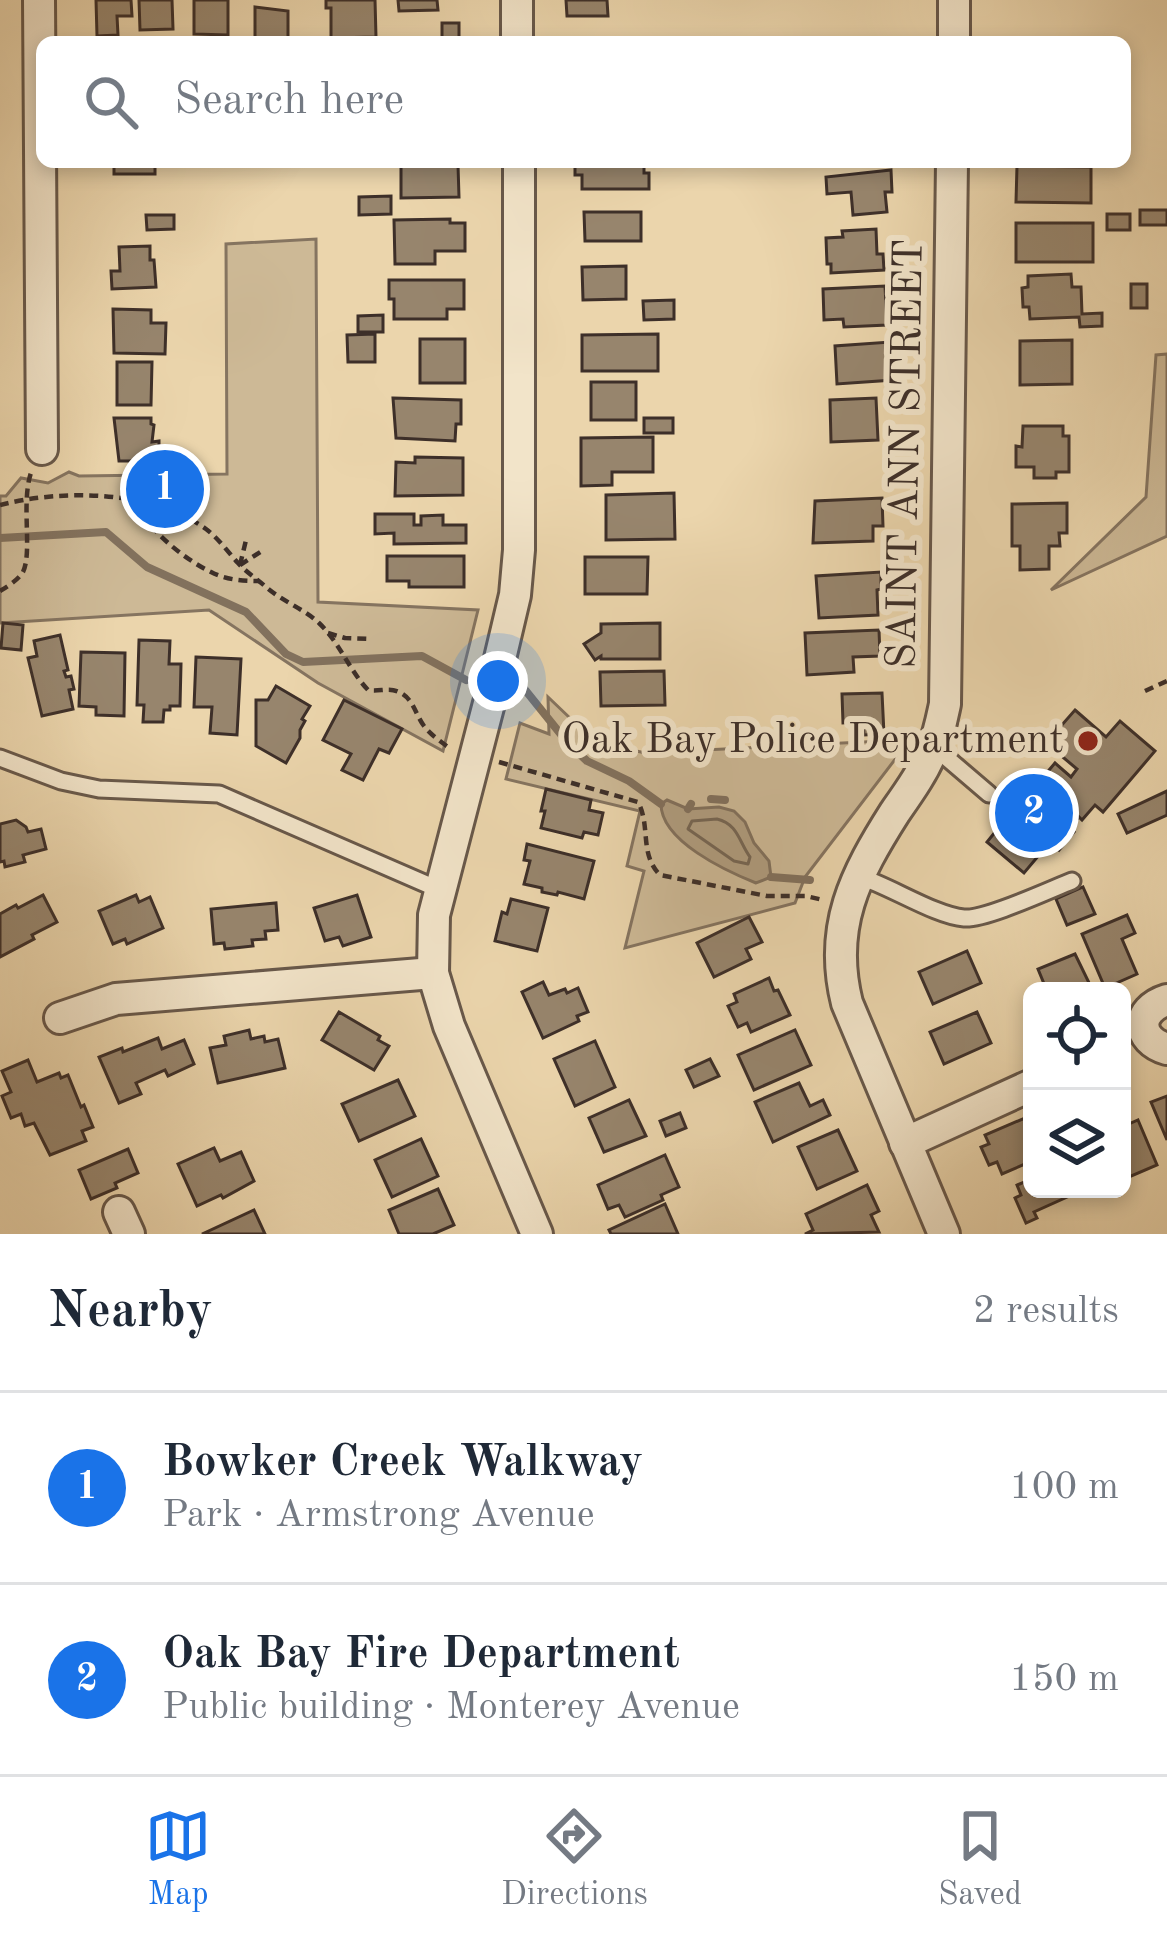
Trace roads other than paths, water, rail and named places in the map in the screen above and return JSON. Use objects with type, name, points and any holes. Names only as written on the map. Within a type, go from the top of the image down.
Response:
[{"type":"street","points":[[39,0],[39,36]]},
{"type":"street","points":[[517,0],[517,36]]},
{"type":"street","points":[[954,0],[954,36]]},
{"type":"street","points":[[40,168],[42,449]]},
{"type":"street","points":[[519,168],[515,595],[434,915],[433,974],[449,1026],[537,1234]]},
{"type":"street","name":"SAINT ANN STREET","points":[[852,890],[934,746],[945,704],[952,168]]},
{"type":"street","points":[[852,890],[841,929],[839,973],[847,1004],[944,1234]]},
{"type":"street","points":[[60,1018],[116,999],[433,974]]},
{"type":"street","points":[[1145,1042],[1143,1022],[1148,1011],[1167,1000]]},
{"type":"street","points":[[905,1143],[1023,1089]]},
{"type":"lane","points":[[934,746],[989,794]]},
{"type":"lane","points":[[0,758],[99,790],[219,794],[440,890]]},
{"type":"lane","points":[[852,890],[883,884],[950,916],[970,920],[1072,881]]},
{"type":"water","points":[[667,800],[688,809],[734,811],[769,861],[771,877],[756,883],[697,853],[664,818],[661,804]]},
{"type":"waterway","points":[[0,538],[106,532],[147,567],[246,612],[286,654],[303,662],[422,656],[466,680]]},
{"type":"waterway","points":[[522,686],[587,761],[629,781],[661,804]]},
{"type":"waterway","points":[[711,799],[725,800]]},
{"type":"waterway","points":[[688,809],[691,804]]},
{"type":"waterway","points":[[771,877],[810,880]]},
{"type":"place","name":"Bowker Creek Walkway","points":[[165,489]]},
{"type":"place","name":"Oak Bay Police Department","points":[[1088,741]]},
{"type":"place","name":"Oak Bay Fire Department","points":[[1034,813]]}]
